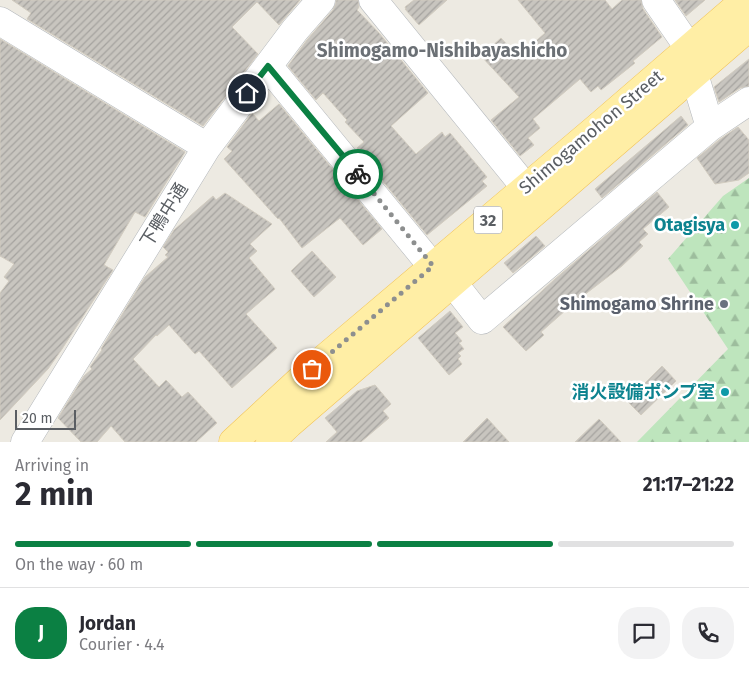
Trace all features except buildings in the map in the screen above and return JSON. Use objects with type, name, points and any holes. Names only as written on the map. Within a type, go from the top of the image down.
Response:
[{"type":"main road","name":"Shimogamohon Street","points":[[233,442],[312,369],[443,275],[692,61],[745,0]]},
{"type":"main road","name":"Shimogamohon Street","points":[[270,442],[443,275],[526,188],[692,61],[749,27]]},
{"type":"street","points":[[0,4],[2,0]]},
{"type":"street","name":"下鴨中通","points":[[24,442],[207,147],[320,0]]},
{"type":"street","points":[[373,0],[526,188]]},
{"type":"street","points":[[656,0],[692,61],[710,127]]},
{"type":"street","points":[[0,21],[207,147]]},
{"type":"street","points":[[268,66],[482,320],[710,127],[749,101]]},
{"type":"green space","name":"Shimogamo Shrine","points":[[749,178],[749,442],[637,442],[728,349],[668,259],[723,196]]},
{"type":"way so far","points":[[312,369],[433,266],[358,174]]},
{"type":"place","name":"Otagisya","points":[[735,225]]},
{"type":"place","name":"Shimogamo Shrine","points":[[724,304]]},
{"type":"place","name":"消火設備ポンプ室","points":[[725,392]]},
{"type":"district","name":"Shimogamo-Nishibayashicho","points":[[442,50]]},
{"type":"route","points":[[247,93],[268,66],[358,174]]}]
